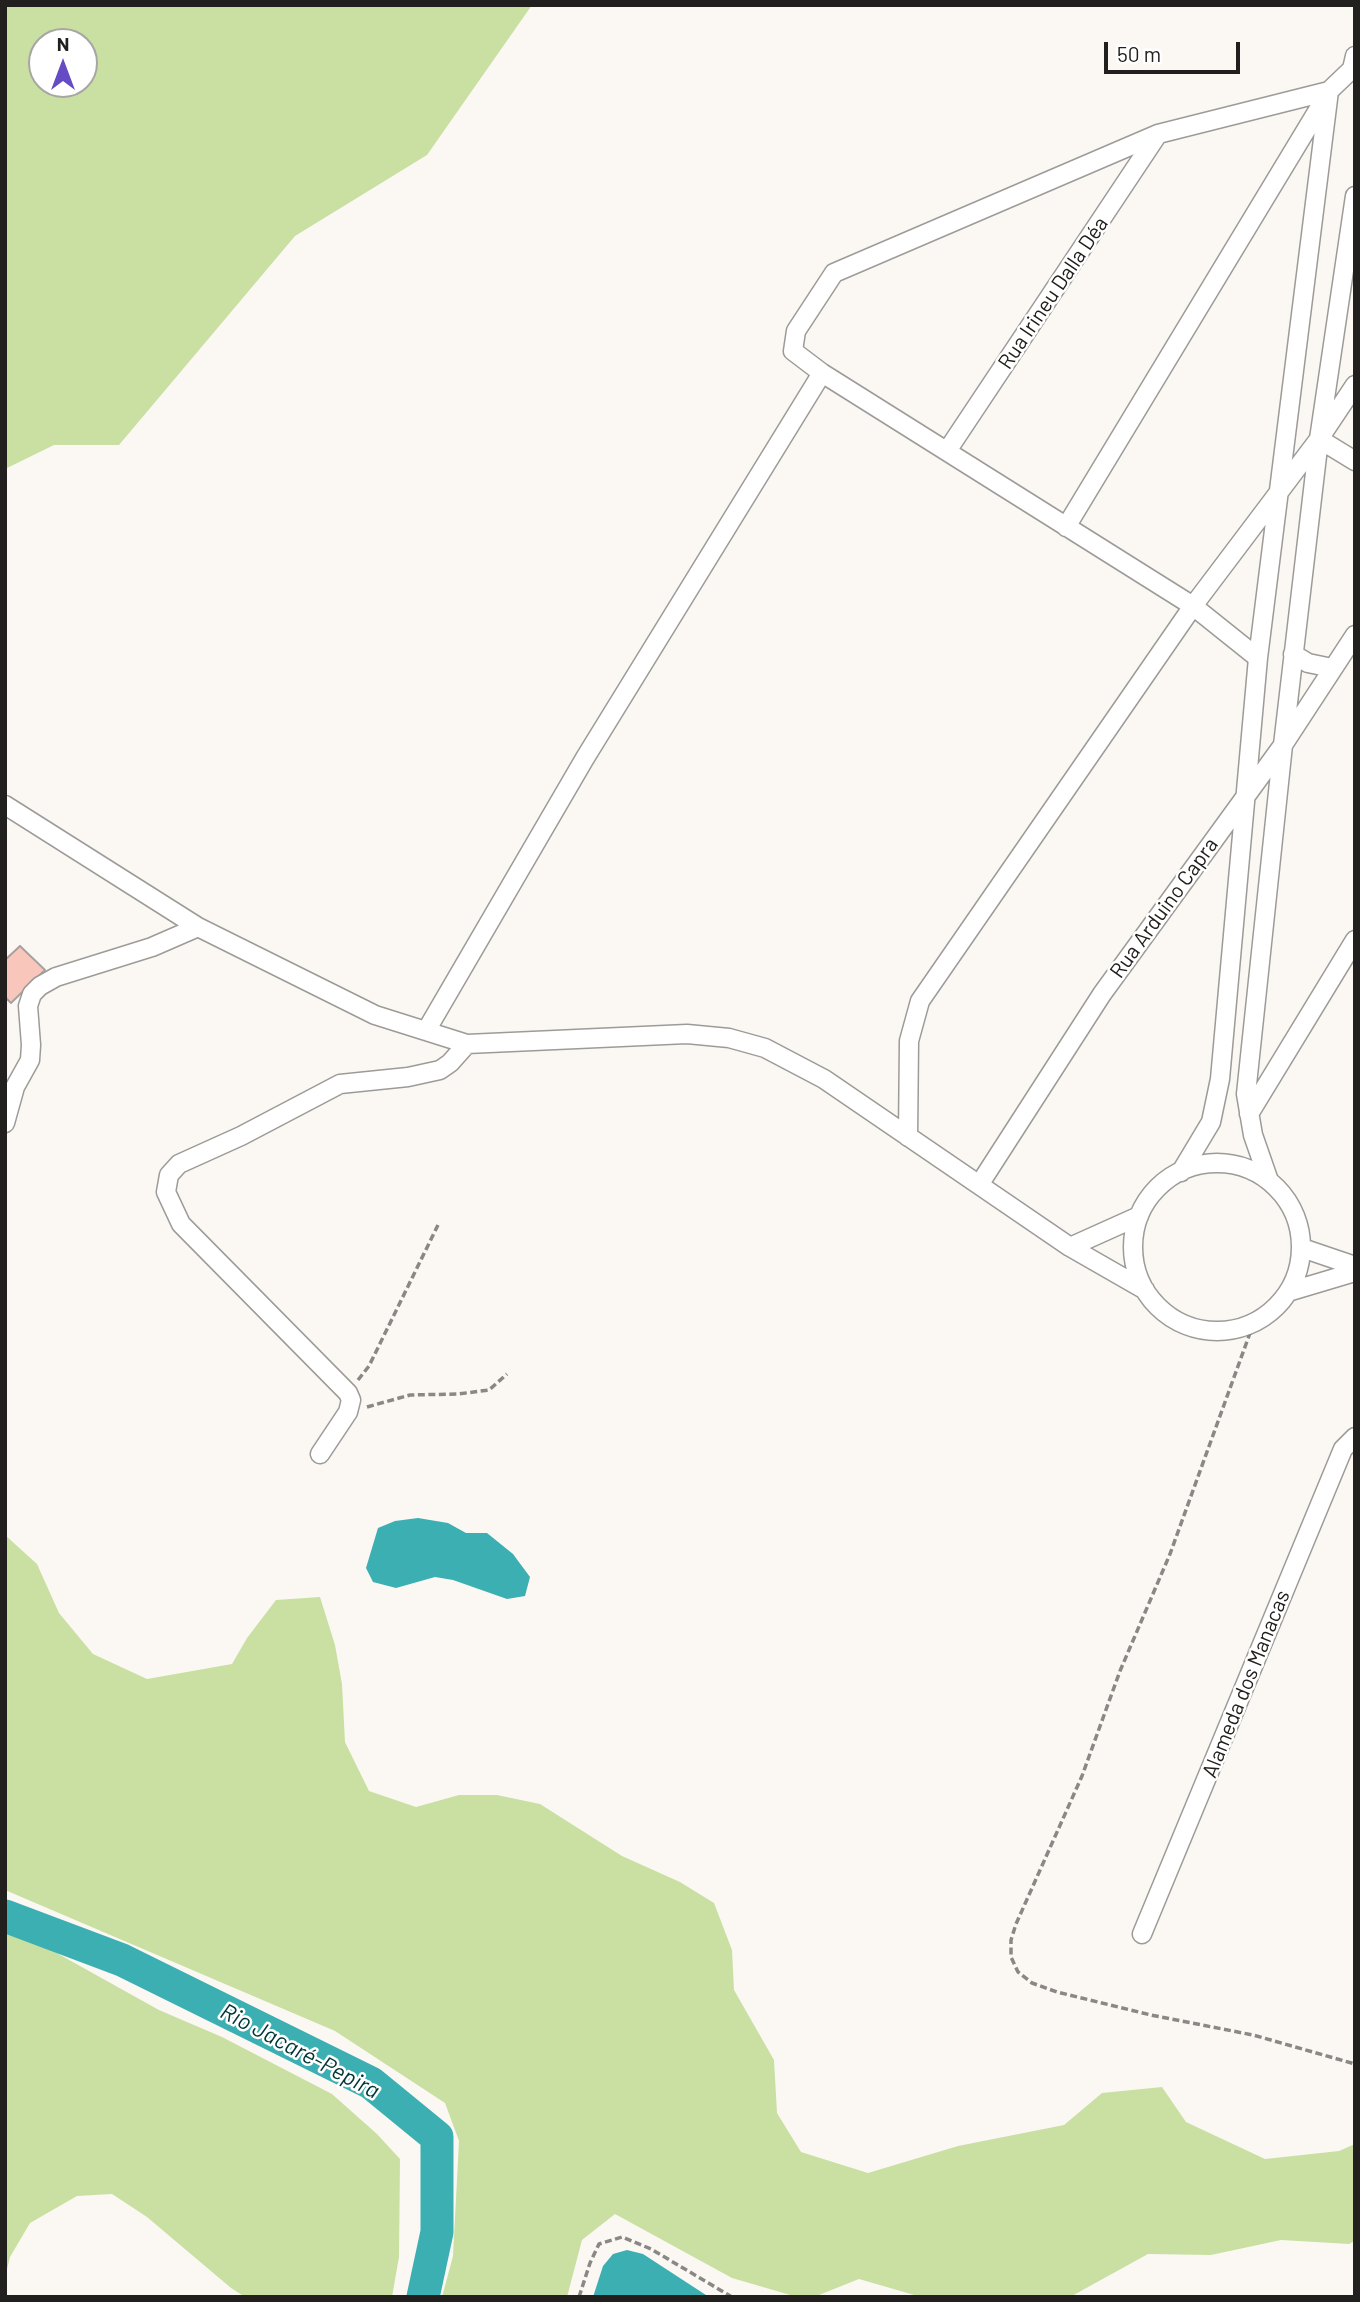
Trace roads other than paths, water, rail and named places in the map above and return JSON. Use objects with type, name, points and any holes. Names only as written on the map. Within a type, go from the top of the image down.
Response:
[{"type":"street","points":[[1066,527],[1329,91],[1354,66]]},
{"type":"street","points":[[1258,658],[1193,606],[822,373],[793,351],[796,331],[834,274],[1158,134],[1329,91]]},
{"type":"street","points":[[1181,1172],[1211,1122],[1220,1079],[1258,658],[1329,91]]},
{"type":"street","name":"Rua Irineu Dalla Déa","points":[[947,451],[1158,134]]},
{"type":"street","points":[[1269,1181],[1253,1135],[1246,1094],[1319,439],[1355,196]]},
{"type":"street","points":[[426,1031],[585,758],[822,373]]},
{"type":"street","points":[[908,1137],[909,1041],[920,1001],[1193,606],[1319,439],[1355,385]]},
{"type":"street","points":[[1319,439],[1355,461]]},
{"type":"street","name":"Rua Arduino Capra","points":[[979,1185],[1102,994],[1283,745],[1355,635]]},
{"type":"street","points":[[1293,654],[1308,663],[1332,668]]},
{"type":"street","points":[[5,805],[198,927],[375,1016],[467,1044],[687,1034],[729,1038],[765,1048],[824,1080],[1070,1247],[1145,1290]]},
{"type":"street","points":[[5,1123],[15,1087],[30,1060],[28,1006],[32,994],[56,977],[152,947],[198,927]]},
{"type":"street","points":[[1249,1114],[1355,940]]},
{"type":"street","points":[[320,1454],[348,1412],[351,1400],[348,1393],[181,1224],[166,1192],[169,1175],[179,1164],[241,1136],[340,1084],[408,1077],[440,1070],[467,1044]]},
{"type":"street","points":[[1211,1163],[1242,1167],[1269,1181],[1280,1191],[1293,1211],[1300,1233],[1300,1264],[1289,1292],[1267,1315],[1224,1331],[1193,1327],[1166,1313],[1145,1290],[1138,1276],[1133,1246],[1139,1216],[1156,1190],[1181,1172],[1211,1163]]},
{"type":"street","points":[[1070,1247],[1139,1216]]},
{"type":"street","points":[[1302,1248],[1355,1266]]},
{"type":"street","points":[[1289,1292],[1355,1272]]},
{"type":"street","name":"Alameda dos Manacas","points":[[1142,1934],[1343,1449],[1355,1437]]},
{"type":"water","points":[[418,1518],[448,1523],[466,1533],[487,1533],[513,1554],[530,1577],[525,1596],[507,1599],[453,1580],[435,1577],[396,1588],[373,1582],[366,1568],[378,1528],[395,1521]]},
{"type":"water","points":[[627,2250],[643,2254],[709,2297],[593,2297],[603,2266],[613,2254]]},
{"type":"waterway","name":"Rio Jacaré-Pepira","points":[[5,1916],[122,1960],[371,2083],[437,2137],[437,2232],[423,2297]]}]
